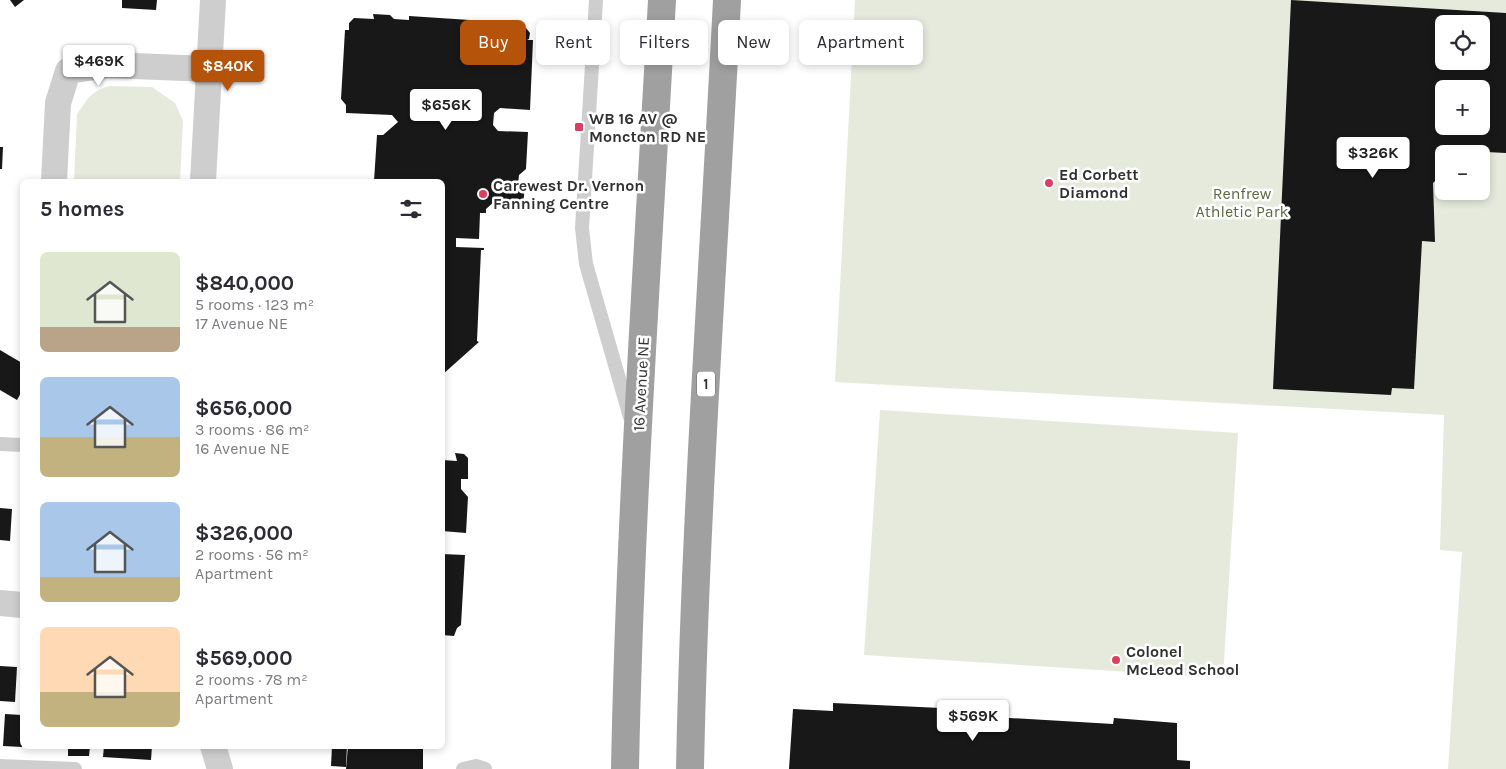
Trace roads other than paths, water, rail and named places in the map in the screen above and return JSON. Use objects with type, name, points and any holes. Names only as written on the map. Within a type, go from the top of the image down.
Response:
[{"type":"highway","name":"16 Avenue NE","points":[[625,769],[627,672],[662,0]]},
{"type":"highway","name":"1","points":[[690,769],[692,670],[700,491],[727,0]]},
{"type":"street","points":[[203,179],[213,0]]},
{"type":"street","points":[[54,179],[58,103],[68,71],[108,65],[209,69]]},
{"type":"street","points":[[0,603],[20,605]]},
{"type":"street","points":[[214,749],[220,769]]},
{"type":"lane","points":[[596,0],[582,228],[586,264],[638,444]]},
{"type":"lane","points":[[0,444],[20,445]]},
{"type":"lane","points":[[0,766],[75,769]]},
{"type":"lane","points":[[463,769],[476,766],[485,769]]},
{"type":"place","name":"WB 16 AV @ Moncton RD NE","points":[[579,127]]},
{"type":"place","name":"Ed Corbett Diamond","points":[[1049,183]]},
{"type":"place","name":"Carewest Dr. Vernon Fanning Centre","points":[[483,194]]},
{"type":"place","name":"Colonel McLeod School","points":[[1116,660]]},
{"type":"park label","name":"Renfrew Athletic Park","points":[[1242,202]]}]
